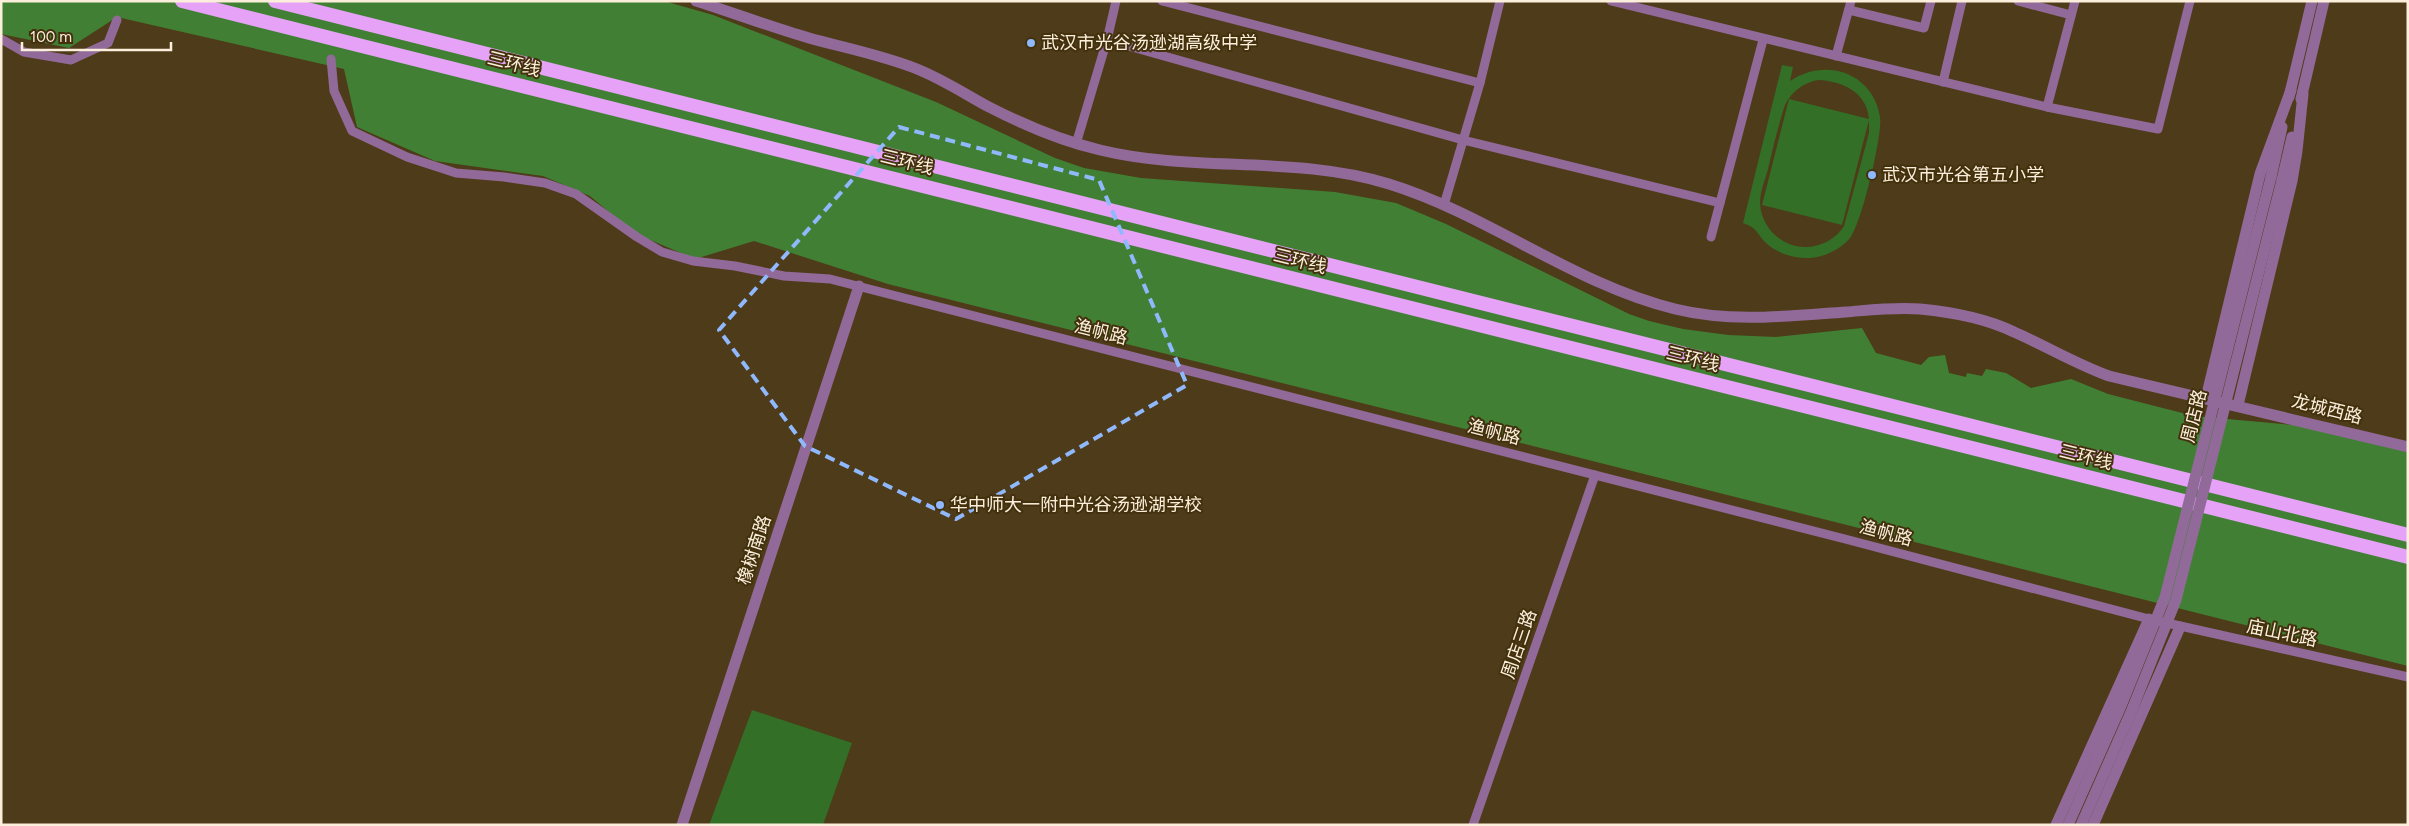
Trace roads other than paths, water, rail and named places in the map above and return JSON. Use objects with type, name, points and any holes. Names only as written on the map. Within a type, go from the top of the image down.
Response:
[{"type":"highway","name":"三环线","points":[[182,1],[2408,557]]},
{"type":"highway","name":"三环线","points":[[275,1],[2408,535]]},
{"type":"street","name":"龙城西路","points":[[696,1],[773,27],[911,67],[954,86],[991,108],[1076,144],[1119,154],[1161,160],[1342,173],[1391,185],[1444,205],[1611,288],[1679,310],[1715,316],[1758,318],[1891,308],[1938,311],[1989,322],[2011,330],[2080,365],[2108,376],[2238,405],[2408,447]]},
{"type":"street","points":[[1076,144],[1107,40],[1116,1]]},
{"type":"street","points":[[1162,1],[1480,83]]},
{"type":"street","points":[[1444,205],[1480,83],[1500,1]]},
{"type":"street","points":[[1611,1],[1763,40],[2048,107],[2158,129],[2190,1]]},
{"type":"street","points":[[1836,56],[1850,6],[1924,28],[1931,1]]},
{"type":"street","points":[[1943,82],[1962,1]]},
{"type":"street","points":[[2018,1],[2071,15]]},
{"type":"street","points":[[2048,107],[2075,1]]},
{"type":"street","name":"周店路","points":[[2081,825],[2131,712],[2176,600],[2277,178],[2291,90],[2320,2]]},
{"type":"street","name":"周店路","points":[[2068,825],[2121,706],[2165,597],[2277,178],[2303,94],[2320,2]]},
{"type":"street","points":[[1,39],[24,52],[71,60],[108,43],[118,20]]},
{"type":"street","points":[[1107,40],[1463,140],[1720,204]]},
{"type":"street","points":[[1712,237],[1763,40]]},
{"type":"street","name":"渔帆路","points":[[331,58],[334,91],[352,131],[391,150],[456,173],[545,183],[576,194],[636,237],[662,252],[693,261],[735,266],[784,276],[830,279],[859,286],[1594,474],[2149,619]]},
{"type":"street","points":[[2206,398],[2260,174],[2291,90]]},
{"type":"street","points":[[2238,405],[2292,181],[2303,94]]},
{"type":"street","name":"橡树南路","points":[[682,825],[859,286]]},
{"type":"street","name":"周店三路","points":[[1474,825],[1594,474]]},
{"type":"street","points":[[2056,825],[2149,619]]},
{"type":"street","name":"庙山北路","points":[[2149,619],[2408,677]]},
{"type":"street","points":[[2093,825],[2180,627]]},
{"type":"place","name":"武汉市光谷汤逊湖高级中学","points":[[1031,43]]},
{"type":"place","name":"武汉市光谷第五小学","points":[[1872,175]]},
{"type":"place","name":"华中师大一附中光谷汤逊湖学校","points":[[940,505]]}]
